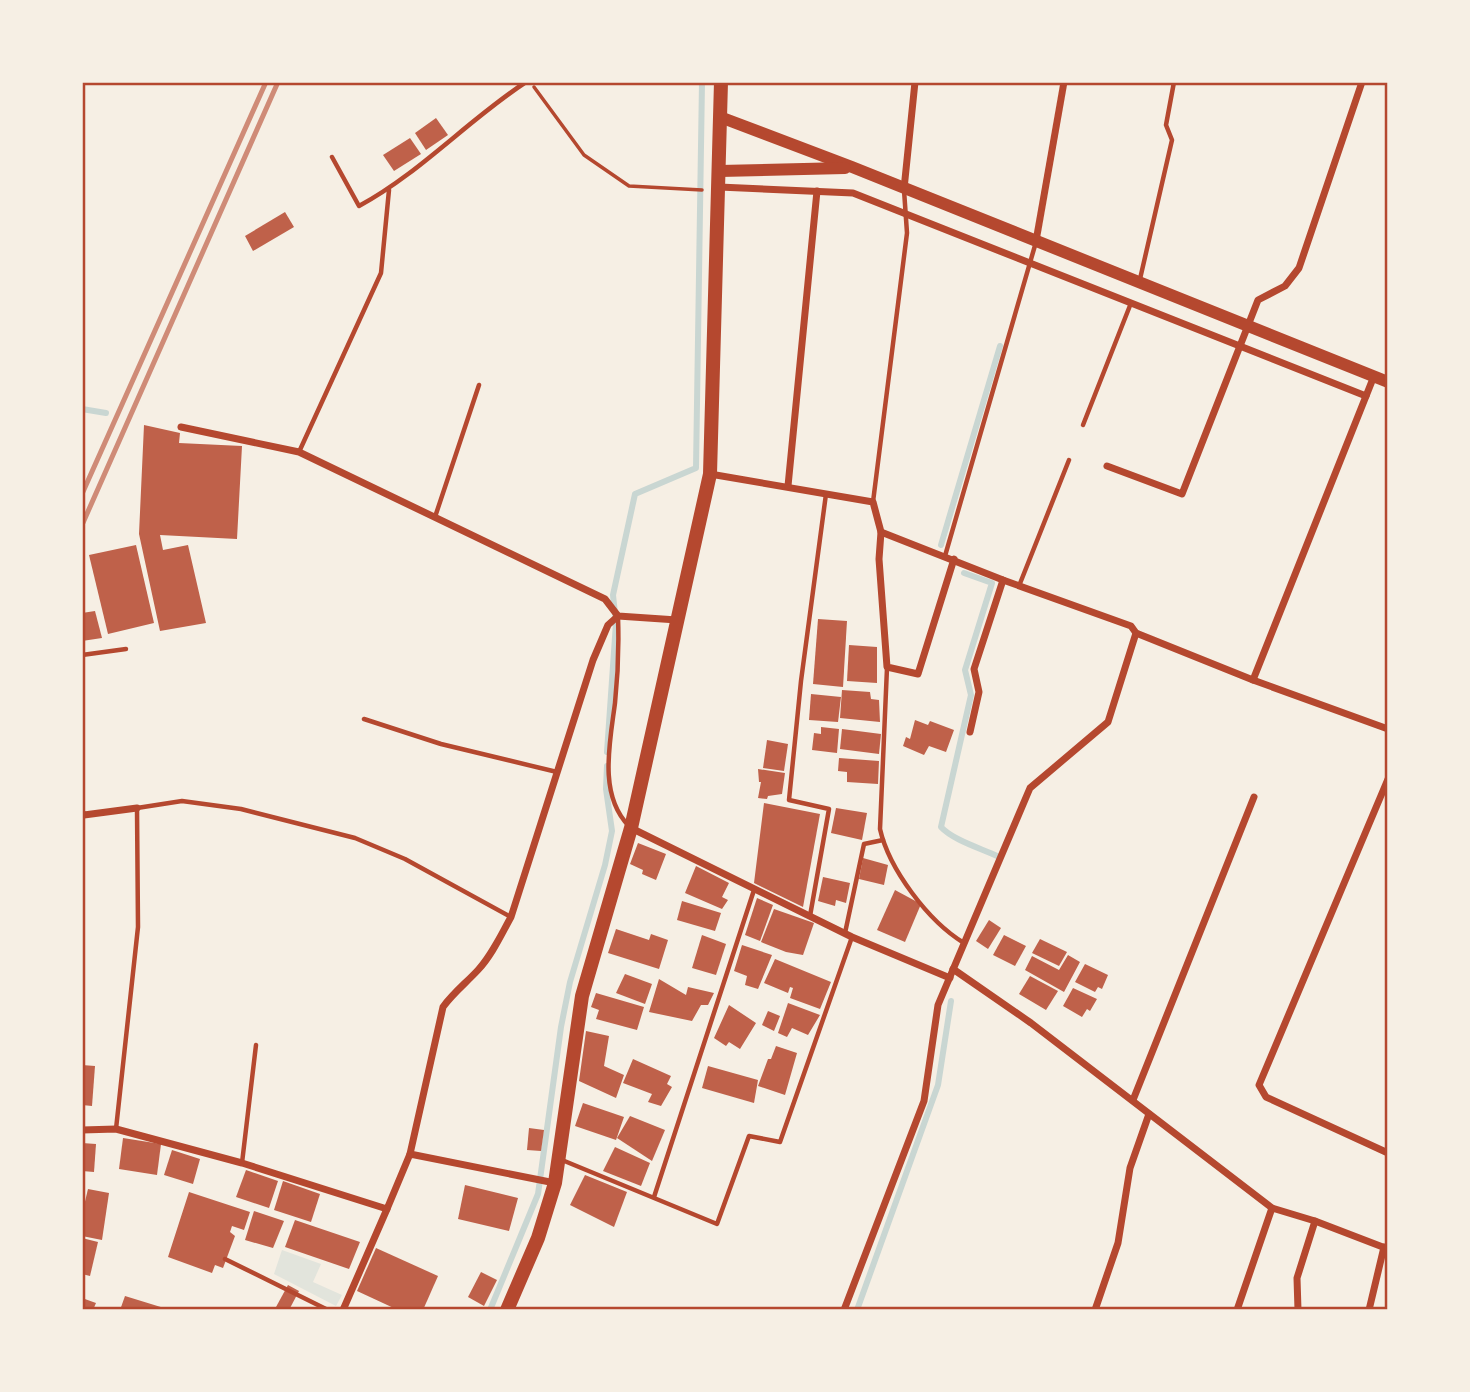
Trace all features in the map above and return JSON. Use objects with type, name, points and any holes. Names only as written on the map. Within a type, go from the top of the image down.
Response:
[{"type":"main road","points":[[507,1310],[538,1238],[554,1183],[582,996],[631,828],[710,474],[722,82]]},
{"type":"street","points":[[904,189],[915,82]]},
{"type":"street","points":[[1036,241],[1063,82]]},
{"type":"street","points":[[1107,466],[1182,494],[1258,300],[1285,286],[1299,268],[1362,82]]},
{"type":"street","points":[[720,117],[852,167],[1388,382]]},
{"type":"street","points":[[720,171],[852,167]]},
{"type":"street","points":[[719,189],[853,194],[1366,396]]},
{"type":"street","points":[[788,486],[817,191]]},
{"type":"street","points":[[1252,680],[1374,376]]},
{"type":"street","points":[[181,427],[299,452],[605,599],[618,616]]},
{"type":"street","points":[[710,474],[873,502],[881,532],[879,559],[887,667],[918,674],[954,559]]},
{"type":"street","points":[[881,532],[1131,626],[1136,633],[1252,680],[1388,729]]},
{"type":"street","points":[[970,732],[979,692],[974,669],[1003,580]]},
{"type":"street","points":[[343,1310],[410,1154],[443,1007],[478,970],[496,946],[511,917],[593,660],[608,625],[618,616],[677,620]]},
{"type":"street","points":[[844,1310],[924,1101],[938,1005],[1030,789],[1108,722],[1136,633]]},
{"type":"street","points":[[1388,779],[1259,1085],[1266,1097],[1388,1153]]},
{"type":"street","points":[[1133,1100],[1254,797]]},
{"type":"street","points":[[82,813],[84,815],[137,808]]},
{"type":"street","points":[[631,828],[849,935],[950,978]]},
{"type":"street","points":[[953,969],[1031,1023],[1272,1208],[1386,1248],[1370,1310]]},
{"type":"street","points":[[1095,1310],[1118,1243],[1130,1168],[1149,1114]]},
{"type":"street","points":[[82,1130],[116,1129],[242,1163],[387,1209]]},
{"type":"street","points":[[410,1154],[554,1183]]},
{"type":"street","points":[[1237,1310],[1272,1208]]},
{"type":"street","points":[[1298,1310],[1297,1279],[1315,1221]]},
{"type":"lane","points":[[332,157],[359,206],[389,190],[495,102],[528,82]]},
{"type":"lane","points":[[1139,282],[1172,139],[1166,125],[1174,82]]},
{"type":"lane","points":[[873,502],[907,233],[904,189]]},
{"type":"lane","points":[[299,452],[381,274],[389,190]]},
{"type":"lane","points":[[945,556],[1036,241]]},
{"type":"lane","points":[[1083,425],[1131,302]]},
{"type":"lane","points":[[435,517],[479,385]]},
{"type":"lane","points":[[1019,586],[1069,460]]},
{"type":"lane","points":[[810,916],[829,809],[789,800],[801,681],[826,494]]},
{"type":"lane","points":[[618,616],[615,702],[610,732],[610,788],[619,816],[631,828]]},
{"type":"lane","points":[[82,655],[126,649]]},
{"type":"lane","points":[[887,667],[880,829],[883,840],[902,883],[949,934],[964,943]]},
{"type":"lane","points":[[364,719],[441,744],[557,772]]},
{"type":"lane","points":[[116,1129],[138,927],[137,808],[182,801],[241,809],[355,838],[405,859],[511,917]]},
{"type":"lane","points":[[558,1158],[717,1224],[749,1136],[780,1142],[849,935],[864,844],[883,840]]},
{"type":"lane","points":[[653,1197],[755,889]]},
{"type":"lane","points":[[242,1163],[256,1045]]},
{"type":"lane","points":[[225,1259],[328,1310]]},
{"type":"path","points":[[528,82],[584,155],[629,186],[719,189]]},
{"type":"shaded area","points":[[282,1250],[321,1264],[313,1282],[342,1295],[336,1306],[274,1274]]},
{"type":"building","points":[[436,118],[448,135],[426,150],[415,133]]},
{"type":"building","points":[[410,138],[421,154],[394,171],[383,155]]},
{"type":"building","points":[[285,212],[294,227],[253,251],[245,236]]},
{"type":"building","points":[[144,425],[180,433],[179,443],[242,446],[237,539],[160,535],[163,550],[188,545],[206,623],[160,631],[139,534]]},
{"type":"building","points":[[136,545],[154,623],[108,634],[89,555]]},
{"type":"building","points":[[95,611],[102,638],[82,641],[82,613]]},
{"type":"building","points":[[818,619],[847,621],[843,687],[813,684]]},
{"type":"building","points":[[849,645],[877,647],[877,683],[847,681]]},
{"type":"building","points":[[842,690],[870,692],[871,699],[879,700],[880,722],[840,718]]},
{"type":"building","points":[[811,694],[841,697],[838,722],[809,720]]},
{"type":"building","points":[[915,720],[928,725],[930,721],[954,730],[946,752],[929,746],[924,755],[903,746],[906,737],[910,739]]},
{"type":"building","points":[[821,727],[839,729],[837,753],[812,750],[814,733],[821,734]]},
{"type":"building","points":[[842,729],[881,734],[879,754],[840,749]]},
{"type":"building","points":[[767,740],[788,744],[784,771],[763,768]]},
{"type":"building","points":[[839,758],[879,761],[878,784],[847,782],[847,772],[838,771]]},
{"type":"building","points":[[758,769],[785,773],[782,794],[768,796],[767,799],[758,798],[761,782]]},
{"type":"building","points":[[764,803],[820,814],[803,907],[754,883]]},
{"type":"building","points":[[836,808],[867,813],[862,840],[831,833]]},
{"type":"building","points":[[638,843],[666,854],[656,880],[642,874],[643,870],[630,864]]},
{"type":"building","points":[[863,858],[888,865],[884,885],[859,879]]},
{"type":"building","points":[[696,866],[729,883],[722,897],[728,900],[722,909],[685,893]]},
{"type":"building","points":[[823,877],[850,883],[846,903],[836,900],[835,906],[818,901]]},
{"type":"building","points":[[895,890],[921,904],[905,942],[877,930]]},
{"type":"building","points":[[757,898],[773,905],[760,941],[745,935]]},
{"type":"building","points":[[682,901],[721,913],[715,931],[677,920]]},
{"type":"building","points":[[774,909],[814,923],[803,955],[786,952],[761,942]]},
{"type":"building","points":[[989,920],[1001,928],[988,949],[976,941]]},
{"type":"building","points":[[616,929],[649,940],[651,934],[668,940],[659,969],[608,953]]},
{"type":"building","points":[[702,935],[726,944],[716,975],[692,968]]},
{"type":"building","points":[[1004,935],[1026,946],[1015,966],[993,955]]},
{"type":"building","points":[[1040,939],[1067,952],[1059,966],[1032,953]]},
{"type":"building","points":[[742,945],[772,955],[758,989],[745,985],[747,976],[734,971]]},
{"type":"building","points":[[1068,955],[1080,962],[1064,992],[1025,970],[1032,956],[1059,970]]},
{"type":"building","points":[[775,959],[831,982],[820,1009],[790,998],[793,988],[790,987],[788,993],[764,983]]},
{"type":"building","points":[[1085,964],[1108,975],[1102,989],[1098,987],[1095,992],[1075,982]]},
{"type":"building","points":[[625,974],[652,984],[645,1004],[616,993]]},
{"type":"building","points":[[1030,976],[1058,991],[1046,1010],[1019,994]]},
{"type":"building","points":[[659,979],[686,995],[688,987],[714,993],[708,1005],[701,1005],[692,1021],[649,1012]]},
{"type":"building","points":[[1073,988],[1097,999],[1090,1011],[1087,1009],[1082,1017],[1063,1006]]},
{"type":"building","points":[[596,993],[644,1007],[637,1030],[596,1019],[599,1010],[591,1007]]},
{"type":"building","points":[[788,1003],[820,1015],[808,1035],[792,1028],[787,1037],[778,1033]]},
{"type":"building","points":[[729,1005],[756,1023],[740,1049],[729,1042],[726,1046],[714,1038]]},
{"type":"building","points":[[768,1011],[780,1016],[774,1031],[762,1025]]},
{"type":"building","points":[[586,1031],[609,1036],[604,1066],[624,1075],[616,1098],[579,1081]]},
{"type":"building","points":[[776,1046],[797,1053],[785,1095],[758,1086]]},
{"type":"building","points":[[633,1059],[671,1076],[667,1084],[672,1087],[661,1106],[648,1102],[652,1094],[623,1083]]},
{"type":"building","points":[[82,1065],[95,1066],[92,1106],[82,1105]]},
{"type":"building","points":[[708,1066],[758,1080],[754,1103],[702,1088]]},
{"type":"building","points":[[583,1103],[624,1117],[616,1140],[575,1126]]},
{"type":"building","points":[[630,1116],[665,1130],[652,1161],[617,1138]]},
{"type":"building","points":[[529,1128],[544,1130],[541,1151],[527,1150]]},
{"type":"building","points":[[123,1138],[161,1144],[157,1175],[119,1169]]},
{"type":"building","points":[[82,1143],[96,1144],[94,1172],[82,1171]]},
{"type":"building","points":[[615,1147],[650,1163],[641,1186],[603,1171]]},
{"type":"building","points":[[172,1150],[200,1159],[193,1184],[164,1175]]},
{"type":"building","points":[[246,1170],[278,1181],[269,1208],[236,1197]]},
{"type":"building","points":[[585,1175],[627,1192],[614,1227],[570,1205]]},
{"type":"building","points":[[283,1181],[320,1194],[311,1222],[274,1210]]},
{"type":"building","points":[[465,1185],[518,1198],[509,1231],[458,1219]]},
{"type":"building","points":[[88,1189],[109,1193],[102,1240],[82,1236],[82,1214]]},
{"type":"building","points":[[189,1192],[250,1212],[244,1230],[232,1226],[230,1232],[235,1236],[223,1268],[215,1265],[212,1273],[168,1257]]},
{"type":"building","points":[[254,1211],[284,1221],[273,1248],[245,1240]]},
{"type":"building","points":[[295,1220],[360,1242],[349,1269],[285,1247]]},
{"type":"building","points":[[82,1238],[98,1242],[90,1276],[82,1274]]},
{"type":"building","points":[[376,1248],[438,1276],[423,1310],[398,1310],[357,1291]]},
{"type":"building","points":[[481,1272],[497,1280],[484,1306],[468,1297]]},
{"type":"building","points":[[288,1285],[299,1291],[289,1310],[282,1310],[276,1307]]},
{"type":"building","points":[[125,1296],[164,1308],[120,1310]]},
{"type":"building","points":[[82,1298],[96,1303],[93,1310],[82,1310]]},
{"type":"waterway","points":[[607,752],[616,623],[613,595],[635,494],[696,468],[702,82]]},
{"type":"waterway","points":[[941,545],[1000,346]]},
{"type":"waterway","points":[[82,409],[106,413]]},
{"type":"waterway","points":[[964,573],[992,583],[965,670],[971,695],[941,827],[960,840],[997,856]]},
{"type":"waterway","points":[[490,1310],[538,1194],[561,1027],[570,982],[605,865],[612,831],[606,789],[607,766]]},
{"type":"waterway","points":[[857,1310],[938,1085],[951,1001]]},
{"type":"railway","points":[[82,494],[266,82]]},
{"type":"railway","points":[[82,525],[278,82]]}]
